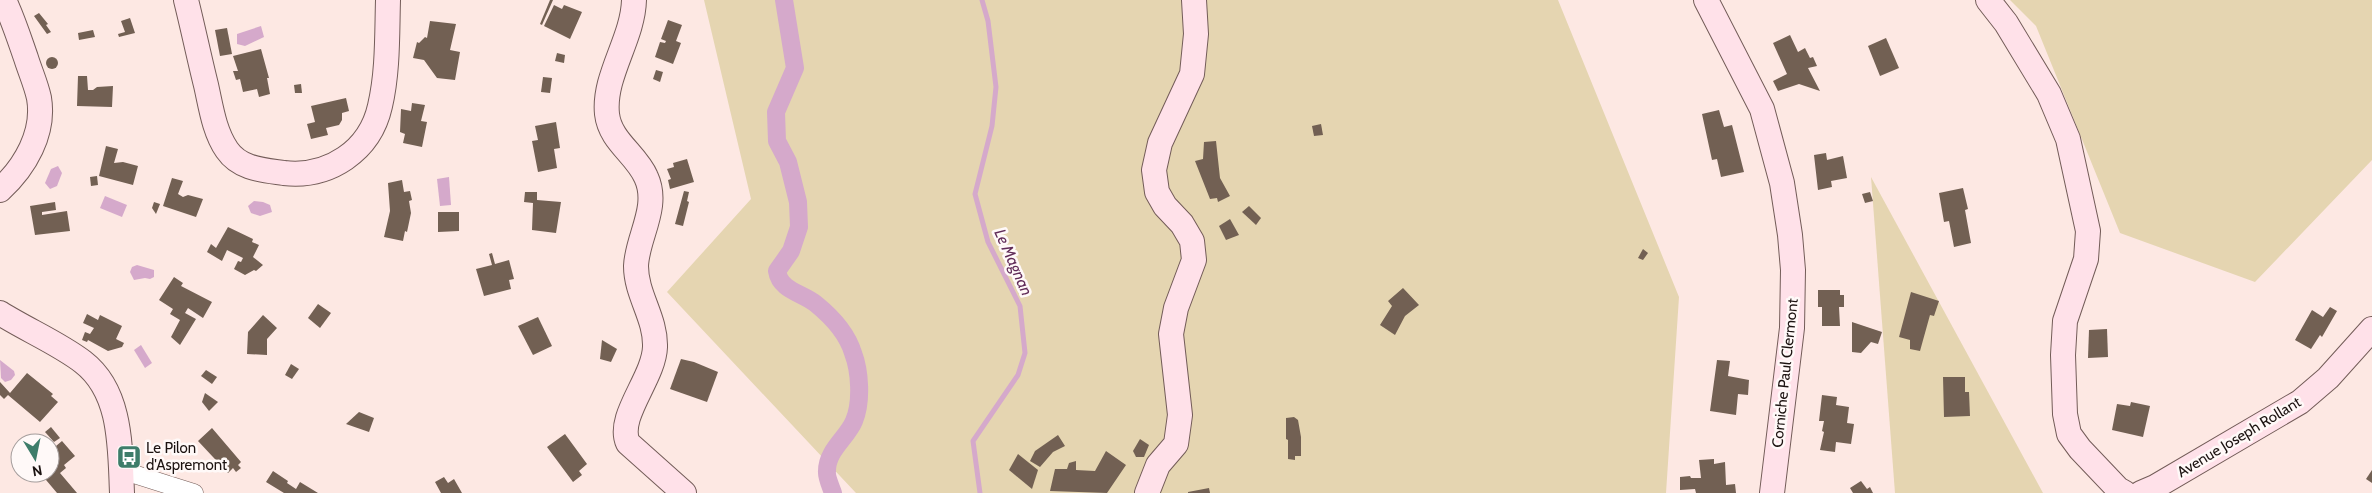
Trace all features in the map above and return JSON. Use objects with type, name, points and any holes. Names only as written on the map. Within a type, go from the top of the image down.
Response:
[{"type":"street","points":[[0,190],[9,181],[30,151],[39,124],[40,107],[31,72],[4,0]]},
{"type":"street","points":[[186,0],[212,112],[222,142],[240,163],[256,170],[288,173],[312,172],[336,165],[353,153],[369,132],[380,108],[385,72],[388,0]]},
{"type":"street","points":[[634,0],[629,34],[613,76],[608,97],[607,114],[612,132],[642,170],[650,190],[649,214],[640,242],[636,266],[640,292],[654,334],[655,348],[653,362],[644,385],[629,414],[625,436],[628,443],[684,493]]},
{"type":"street","points":[[1147,493],[1158,464],[1176,444],[1180,415],[1171,334],[1176,308],[1194,260],[1192,241],[1182,224],[1166,206],[1157,192],[1154,170],[1160,143],[1192,74],[1196,34],[1194,0]]},
{"type":"street","name":"Corniche Paul Clermont","points":[[1706,0],[1762,109],[1782,183],[1790,235],[1793,270],[1792,328],[1772,493]]},
{"type":"street","points":[[1988,0],[2006,23],[2049,94],[2068,139],[2088,231],[2086,259],[2065,321],[2063,355],[2064,414],[2069,434],[2080,449],[2118,489],[2125,493]]},
{"type":"street","points":[[0,313],[83,361],[97,376],[110,396],[117,425],[122,482],[194,493]]},
{"type":"street","name":"Avenue Joseph Rollant","points":[[2141,493],[2155,487],[2300,402],[2328,378],[2372,329]]},
{"type":"shaded area","points":[[704,0],[1558,0],[1679,297],[1666,493],[856,493],[667,292],[751,199]]},
{"type":"shaded area","points":[[2010,0],[2372,0],[2372,160],[2255,282],[2120,233],[2036,26]]},
{"type":"shaded area","points":[[261,26],[264,37],[245,46],[237,44],[237,34]]},
{"type":"shaded area","points":[[58,166],[62,173],[57,186],[50,189],[45,183],[51,169]]},
{"type":"shaded area","points":[[449,177],[451,205],[440,206],[437,179]]},
{"type":"shaded area","points":[[1871,177],[2043,493],[1895,493]]},
{"type":"shaded area","points":[[105,196],[127,205],[122,217],[100,208]]},
{"type":"shaded area","points":[[254,201],[270,205],[272,212],[260,216],[251,213],[248,206]]},
{"type":"shaded area","points":[[137,265],[154,270],[154,277],[134,280],[130,272],[132,267]]},
{"type":"shaded area","points":[[141,345],[152,363],[145,368],[134,350]]},
{"type":"shaded area","points":[[0,360],[14,371],[15,375],[11,380],[5,382],[1,378]]},
{"type":"building","points":[[550,0],[553,0],[542,25],[540,24]]},
{"type":"building","points":[[554,5],[562,9],[564,5],[582,12],[570,39],[544,26]]},
{"type":"building","points":[[39,13],[48,24],[46,25],[51,32],[47,34],[34,16]]},
{"type":"building","points":[[130,18],[135,33],[119,37],[118,34],[125,32],[121,21]]},
{"type":"building","points":[[668,20],[682,25],[676,41],[681,43],[673,64],[655,57],[660,42],[665,43],[666,41],[661,39]]},
{"type":"building","points":[[430,21],[456,24],[450,50],[460,52],[455,80],[437,78],[424,60],[413,58],[417,42],[419,43],[425,37],[427,38]]},
{"type":"building","points":[[227,28],[232,54],[220,56],[215,30]]},
{"type":"building","points":[[93,30],[95,37],[79,40],[78,33]]},
{"type":"building","points":[[1790,35],[1798,52],[1805,48],[1810,58],[1813,57],[1817,66],[1808,68],[1820,91],[1799,84],[1778,91],[1773,81],[1787,74],[1773,43]]},
{"type":"building","points":[[1886,38],[1899,68],[1880,76],[1868,46]]},
{"type":"building","points":[[261,49],[269,78],[267,78],[270,94],[259,97],[257,89],[243,92],[240,79],[236,80],[233,71],[238,71],[233,56]]},
{"type":"building","points":[[557,53],[565,55],[564,63],[555,61]]},
{"type":"building","points":[[52,57],[58,63],[52,69],[46,63]]},
{"type":"building","points":[[656,70],[663,72],[660,82],[653,79]]},
{"type":"building","points":[[78,76],[87,76],[88,90],[93,90],[97,87],[113,86],[112,107],[77,106]]},
{"type":"building","points":[[543,77],[552,78],[550,93],[541,92]]},
{"type":"building","points":[[301,84],[302,93],[295,93],[294,85]]},
{"type":"building","points":[[346,98],[349,111],[342,113],[342,120],[339,125],[326,128],[328,135],[311,139],[307,124],[315,122],[311,106]]},
{"type":"building","points":[[412,103],[425,105],[421,121],[427,122],[422,147],[403,143],[405,134],[400,132],[401,109],[411,111]]},
{"type":"building","points":[[1719,110],[1724,127],[1732,125],[1744,172],[1721,177],[1717,159],[1712,160],[1702,114]]},
{"type":"building","points":[[556,122],[560,148],[554,149],[557,168],[538,172],[532,141],[538,140],[535,126]]},
{"type":"building","points":[[1321,124],[1323,135],[1314,136],[1312,126]]},
{"type":"building","points":[[1216,141],[1220,178],[1230,196],[1218,202],[1217,198],[1210,199],[1195,161],[1203,159],[1204,142]]},
{"type":"building","points":[[106,146],[118,149],[114,163],[123,162],[138,166],[133,185],[99,176]]},
{"type":"building","points":[[1826,153],[1827,160],[1843,156],[1847,178],[1831,181],[1832,187],[1818,190],[1814,155]]},
{"type":"building","points":[[687,159],[694,182],[670,189],[668,180],[671,179],[667,169],[674,167],[673,163]]},
{"type":"building","points":[[97,176],[98,185],[91,186],[90,177]]},
{"type":"building","points":[[172,178],[183,181],[178,194],[183,197],[188,195],[203,199],[196,217],[163,206]]},
{"type":"building","points":[[402,180],[404,192],[410,191],[412,200],[409,201],[411,213],[403,241],[384,237],[390,211],[388,183]]},
{"type":"building","points":[[1963,188],[1968,209],[1965,210],[1971,243],[1954,247],[1949,221],[1944,222],[1939,193]]},
{"type":"building","points":[[684,191],[689,192],[687,201],[689,202],[683,226],[675,224]]},
{"type":"building","points":[[525,192],[537,192],[537,200],[561,202],[556,233],[532,230],[533,203],[524,202]]},
{"type":"building","points":[[1870,192],[1873,201],[1865,203],[1862,194]]},
{"type":"building","points":[[55,202],[56,210],[42,212],[42,215],[67,211],[70,231],[35,235],[30,206]]},
{"type":"building","points":[[154,202],[160,204],[156,214],[152,208]]},
{"type":"building","points":[[1249,206],[1261,218],[1256,225],[1242,212]]},
{"type":"building","points":[[438,212],[459,212],[459,231],[438,232]]},
{"type":"building","points":[[1230,219],[1239,235],[1226,240],[1219,226]]},
{"type":"building","points":[[228,227],[253,239],[252,242],[259,245],[253,257],[263,265],[256,271],[254,270],[245,275],[234,269],[238,261],[241,262],[243,258],[227,250],[222,261],[207,252],[211,244],[216,248]]},
{"type":"building","points":[[1643,249],[1648,253],[1643,260],[1638,258]]},
{"type":"building","points":[[492,253],[495,264],[509,260],[514,279],[509,280],[511,289],[484,296],[476,269],[492,265],[489,254]]},
{"type":"building","points":[[174,277],[183,283],[181,286],[212,302],[203,318],[188,308],[185,313],[196,319],[180,345],[171,337],[180,320],[170,314],[173,309],[159,300]]},
{"type":"building","points":[[1403,288],[1419,305],[1405,316],[1395,335],[1380,325],[1392,306],[1388,301]]},
{"type":"building","points":[[1818,290],[1840,290],[1840,295],[1844,295],[1844,307],[1839,307],[1840,326],[1822,326],[1822,307],[1818,307]]},
{"type":"building","points":[[1911,292],[1939,301],[1934,316],[1930,315],[1920,351],[1910,349],[1910,340],[1899,337]]},
{"type":"building","points":[[318,304],[331,313],[320,328],[308,318]]},
{"type":"building","points":[[2330,307],[2337,311],[2322,337],[2320,335],[2311,349],[2295,340],[2312,310],[2323,317]]},
{"type":"building","points":[[87,314],[98,320],[100,315],[122,326],[116,339],[124,343],[122,347],[108,351],[88,340],[87,342],[82,340],[85,332],[90,334],[94,328],[83,323]]},
{"type":"building","points":[[263,315],[277,328],[267,339],[267,355],[247,354],[248,332]]},
{"type":"building","points":[[538,317],[552,346],[533,355],[518,326]]},
{"type":"building","points":[[1852,322],[1882,332],[1878,344],[1871,342],[1861,353],[1852,352]]},
{"type":"building","points":[[2107,329],[2108,357],[2088,358],[2089,330]]},
{"type":"building","points":[[602,340],[617,349],[611,362],[600,359]]},
{"type":"building","points":[[681,359],[718,372],[707,402],[670,389]]},
{"type":"building","points":[[1717,360],[1730,361],[1728,376],[1749,380],[1748,395],[1738,394],[1736,415],[1710,411]]},
{"type":"building","points":[[291,364],[299,369],[292,379],[285,375]]},
{"type":"building","points":[[206,370],[217,377],[212,384],[201,376]]},
{"type":"building","points":[[27,373],[53,394],[51,396],[58,402],[40,422],[8,395],[4,399],[0,395],[0,382],[10,393]]},
{"type":"building","points":[[1943,377],[1965,377],[1965,392],[1969,392],[1970,416],[1944,417]]},
{"type":"building","points":[[205,393],[218,402],[209,411],[202,402]]},
{"type":"building","points":[[1822,395],[1837,397],[1836,405],[1849,407],[1847,423],[1854,424],[1851,444],[1836,442],[1835,452],[1820,450],[1824,432],[1822,431],[1824,421],[1819,421]]},
{"type":"building","points":[[2131,402],[2150,406],[2143,437],[2112,430],[2117,404],[2130,406]]},
{"type":"building","points":[[359,412],[374,418],[369,432],[346,424]]},
{"type":"building","points":[[1294,417],[1298,420],[1301,437],[1301,456],[1295,456],[1295,460],[1288,459],[1288,440],[1286,439],[1286,418]]},
{"type":"building","points":[[51,427],[56,433],[46,433]]},
{"type":"building","points":[[212,428],[241,462],[238,465],[241,468],[236,472],[233,468],[228,473],[198,441]]},
{"type":"building","points":[[565,434],[587,464],[579,471],[582,475],[573,482],[547,447]]},
{"type":"building","points":[[1058,435],[1065,446],[1053,452],[1040,467],[1030,461],[1035,451]]},
{"type":"building","points":[[1140,439],[1149,445],[1144,457],[1136,457],[1133,451]]},
{"type":"building","points":[[62,441],[75,456],[64,465],[66,468],[60,473],[60,443]]},
{"type":"building","points":[[1106,451],[1126,465],[1107,493],[1050,491],[1055,469],[1067,469],[1069,463],[1076,461],[1076,470],[1095,471]]},
{"type":"building","points":[[1018,454],[1038,470],[1032,489],[1009,470]]},
{"type":"building","points":[[1714,459],[1714,464],[1725,462],[1726,485],[1735,484],[1736,493],[1696,493],[1695,489],[1680,490],[1680,477],[1701,478],[1699,460]]},
{"type":"building","points":[[2372,470],[2372,483],[2366,479]]},
{"type":"building","points":[[273,471],[296,489],[300,482],[318,493],[284,493],[266,482]]},
{"type":"building","points":[[60,473],[77,493],[57,493],[49,483],[60,483]]},
{"type":"building","points":[[444,477],[448,483],[454,479],[462,493],[441,493],[435,482]]},
{"type":"building","points":[[1861,481],[1867,489],[1870,487],[1873,493],[1853,493],[1850,488]]},
{"type":"building","points":[[1209,488],[1210,493],[1188,493],[1188,492]]},
{"type":"waterway","points":[[784,0],[795,68],[776,112],[777,141],[788,162],[798,202],[799,227],[791,251],[777,271],[779,278],[787,287],[811,300],[828,314],[838,326],[850,346],[859,377],[857,413],[851,427],[830,457],[828,464],[827,476],[833,493]]},
{"type":"waterway","name":"Le Magnan","points":[[980,493],[973,441],[1018,375],[1025,353],[1020,306],[988,242],[975,194],[992,126],[996,87],[988,21],[982,0]]},
{"type":"place","name":"Le Pilon d'Aspremont","points":[[129,457]]}]
